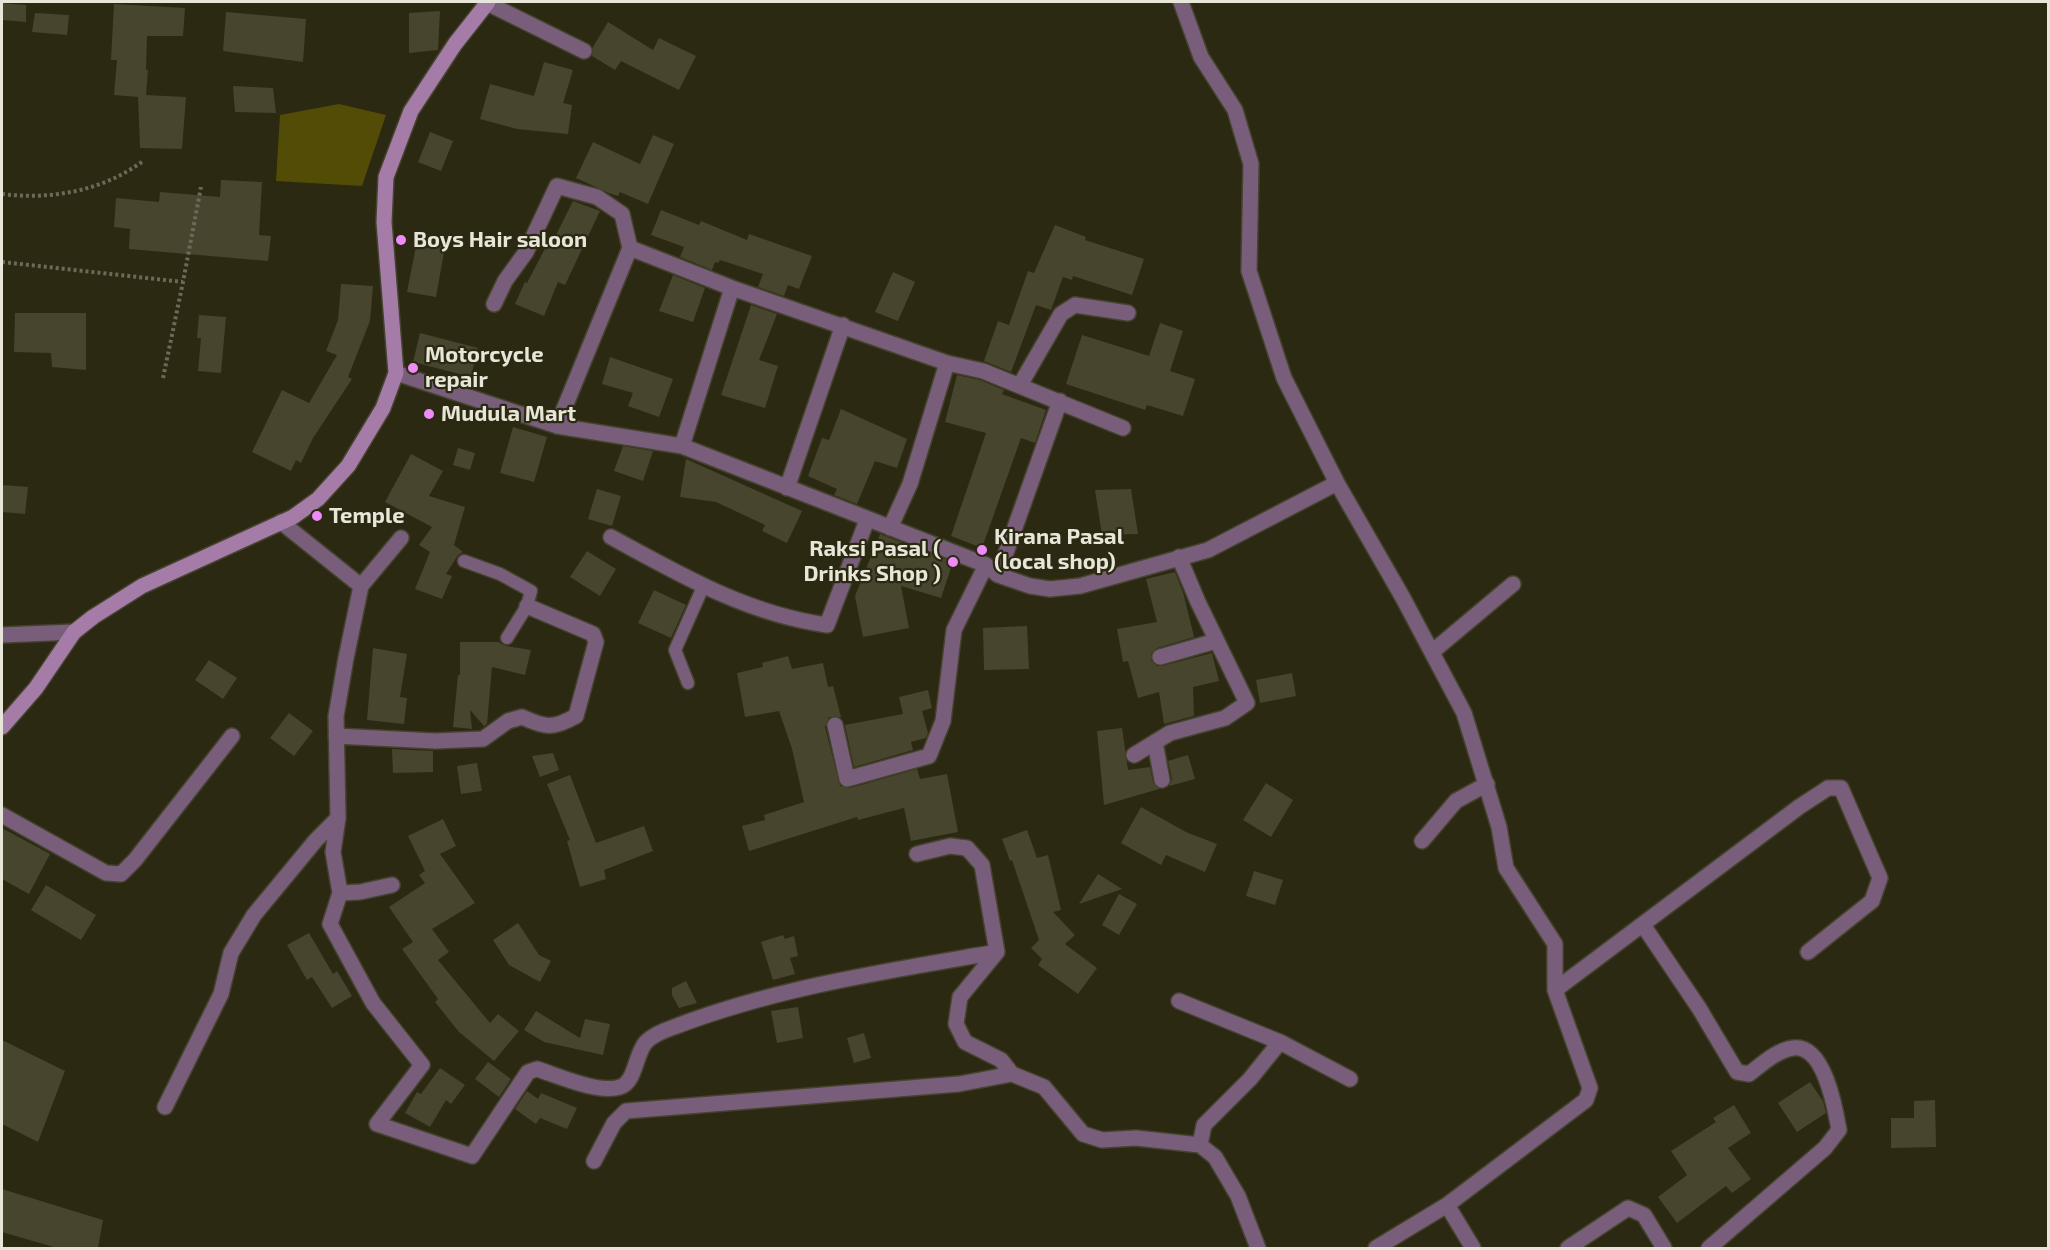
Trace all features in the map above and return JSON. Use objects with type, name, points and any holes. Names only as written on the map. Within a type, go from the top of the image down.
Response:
[{"type":"main road","points":[[2,727],[36,688],[74,632],[142,586],[281,522],[318,499],[348,466],[383,408],[396,373],[384,222],[386,177],[411,111],[455,44],[488,2]]},
{"type":"street","points":[[488,2],[584,51]]},
{"type":"street","points":[[1181,2],[1201,57],[1235,110],[1251,164],[1249,271],[1284,378],[1337,483],[1464,713],[1499,827],[1506,868],[1555,944],[1555,990],[1590,1088],[1586,1100],[1447,1205],[1376,1248]]},
{"type":"street","points":[[494,304],[505,281],[526,252],[557,186],[597,197],[622,214],[630,248],[557,426]]},
{"type":"street","points":[[630,248],[732,288],[947,363],[982,371],[1123,428]]},
{"type":"street","points":[[682,446],[732,288]]},
{"type":"street","points":[[1020,385],[1061,314],[1075,305],[1128,313]]},
{"type":"street","points":[[787,488],[843,325]]},
{"type":"street","points":[[890,528],[910,484],[947,363]]},
{"type":"street","points":[[396,373],[557,426],[682,446],[986,565],[998,575],[1030,586],[1065,588],[1208,550],[1337,483]]},
{"type":"street","points":[[998,575],[1060,401]]},
{"type":"street","points":[[611,537],[703,587],[777,615],[827,625],[867,520]]},
{"type":"street","points":[[281,522],[361,586]]},
{"type":"street","points":[[401,538],[361,586],[336,716],[338,818],[333,852],[340,893],[330,924],[373,1003],[422,1065],[377,1124],[472,1156],[528,1072],[537,1069],[605,1090],[621,1087],[629,1082],[638,1054],[646,1042],[674,1027],[811,986],[871,972],[997,952]]},
{"type":"street","points":[[1134,754],[1170,733],[1225,718],[1247,703],[1216,641],[1179,557]]},
{"type":"street","points":[[835,725],[847,778],[929,756],[943,721],[954,630],[986,565]]},
{"type":"street","points":[[1431,652],[1513,585]]},
{"type":"street","points":[[336,736],[435,741],[483,739],[507,721],[522,717],[543,727],[561,724],[576,716],[596,642],[593,634],[526,606]]},
{"type":"street","points":[[2,635],[74,632]]},
{"type":"street","points":[[1160,657],[1216,641]]},
{"type":"street","points":[[2,815],[106,873],[121,874],[135,860],[231,736]]},
{"type":"street","points":[[1155,742],[1162,780]]},
{"type":"street","points":[[1422,841],[1456,801],[1487,783]]},
{"type":"street","points":[[1555,990],[1799,807],[1828,788],[1841,788],[1880,878],[1872,901],[1808,952]]},
{"type":"street","points":[[165,1107],[221,994],[231,953],[254,915],[316,840],[338,818]]},
{"type":"street","points":[[917,854],[950,846],[967,848],[982,865],[997,952],[960,997],[956,1024],[965,1042],[1001,1060],[1012,1074],[1044,1087],[1083,1134],[1102,1140],[1136,1138],[1200,1145],[1215,1157],[1238,1196],[1258,1248]]},
{"type":"street","points":[[340,893],[360,892],[392,885]]},
{"type":"street","points":[[1643,925],[1699,1008],[1737,1072],[1749,1074],[1782,1052],[1793,1048],[1806,1049],[1817,1061],[1834,1102],[1839,1130],[1825,1148],[1709,1248]]},
{"type":"street","points":[[1179,1001],[1280,1042],[1350,1079]]},
{"type":"street","points":[[1200,1145],[1204,1125],[1250,1079],[1280,1042]]},
{"type":"street","points":[[594,1161],[614,1123],[626,1111],[959,1084],[1012,1074]]},
{"type":"street","points":[[621,1087],[626,1111]]},
{"type":"street","points":[[1447,1205],[1473,1248]]},
{"type":"street","points":[[1568,1248],[1628,1208],[1644,1215],[1664,1248]]},
{"type":"lane","points":[[464,561],[500,574],[531,591],[526,606],[507,638]]},
{"type":"lane","points":[[688,683],[675,650],[703,587]]},
{"type":"path","points":[[2,194],[44,194],[84,190],[123,176],[143,161]]},
{"type":"path","points":[[163,378],[201,188]]},
{"type":"path","points":[[2,262],[183,282]]},
{"type":"shaded area","points":[[339,104],[386,115],[362,186],[276,181],[280,115]]},
{"type":"building","points":[[2,3],[26,5],[26,22],[2,20]]},
{"type":"building","points":[[114,4],[185,8],[183,36],[147,36],[146,70],[148,70],[146,95],[186,97],[182,149],[140,148],[138,97],[114,95],[117,60],[111,60]]},
{"type":"building","points":[[440,11],[438,50],[409,53],[409,13]]},
{"type":"building","points":[[226,12],[306,19],[303,62],[223,51]]},
{"type":"building","points":[[35,13],[69,15],[67,35],[32,32]]},
{"type":"building","points":[[608,22],[653,50],[659,38],[696,56],[679,90],[621,61],[615,70],[592,56],[593,47]]},
{"type":"building","points":[[544,62],[573,70],[563,103],[572,105],[568,134],[517,129],[480,119],[490,84],[534,96]]},
{"type":"building","points":[[233,86],[273,88],[276,113],[235,112]]},
{"type":"building","points":[[430,132],[453,141],[441,171],[418,162]]},
{"type":"building","points":[[653,135],[674,144],[648,204],[620,192],[618,196],[609,193],[576,178],[593,142],[640,164]]},
{"type":"building","points":[[221,180],[262,182],[259,235],[271,236],[268,261],[129,249],[130,229],[114,227],[116,198],[159,202],[160,192],[220,197]]},
{"type":"building","points":[[573,201],[600,211],[565,285],[558,282],[544,316],[515,304],[525,282],[527,283],[552,235],[555,237]]},
{"type":"building","points":[[661,210],[699,225],[701,221],[747,240],[749,234],[812,256],[799,289],[788,285],[784,296],[758,287],[763,274],[720,260],[718,263],[715,262],[712,270],[680,257],[684,247],[651,235]]},
{"type":"building","points":[[1055,225],[1086,237],[1085,240],[1144,259],[1132,295],[1073,276],[1072,280],[1063,277],[1051,310],[1036,305],[1011,372],[984,361],[998,321],[1009,325],[1028,271],[1034,273]]},
{"type":"building","points":[[418,236],[446,241],[436,297],[407,292]]},
{"type":"building","points":[[893,272],[915,282],[898,321],[875,312]]},
{"type":"building","points":[[673,275],[705,288],[693,322],[659,311]]},
{"type":"building","points":[[341,284],[373,286],[370,321],[348,377],[352,379],[313,438],[301,463],[296,460],[291,471],[252,452],[282,390],[309,403],[337,355],[326,351],[338,320]]},
{"type":"building","points":[[751,305],[777,314],[759,360],[778,366],[765,408],[721,395]]},
{"type":"building","points":[[15,313],[86,313],[86,370],[52,367],[51,353],[14,352]]},
{"type":"building","points":[[199,315],[226,317],[221,373],[198,371],[201,338],[197,338]]},
{"type":"building","points":[[1160,323],[1183,331],[1170,371],[1195,379],[1183,416],[1147,405],[1145,410],[1066,384],[1082,335],[1149,356]]},
{"type":"building","points":[[420,333],[478,348],[471,377],[413,362]]},
{"type":"building","points":[[610,357],[673,379],[659,417],[628,406],[633,393],[602,384]]},
{"type":"building","points":[[957,375],[980,380],[1004,390],[1002,394],[1046,410],[1035,443],[1021,438],[982,548],[951,536],[986,433],[945,422]]},
{"type":"building","points":[[841,409],[907,439],[897,468],[875,461],[857,504],[834,495],[837,489],[808,476],[822,438],[829,440]]},
{"type":"building","points":[[513,427],[547,437],[534,482],[500,473]]},
{"type":"building","points":[[623,446],[653,451],[643,481],[614,471]]},
{"type":"building","points":[[458,448],[475,453],[470,470],[453,465]]},
{"type":"building","points":[[411,454],[443,471],[429,496],[465,507],[454,545],[463,552],[458,555],[446,574],[452,576],[442,599],[415,589],[430,552],[419,545],[432,527],[385,502]]},
{"type":"building","points":[[686,459],[802,511],[787,543],[762,531],[765,525],[716,502],[680,497]]},
{"type":"building","points":[[2,485],[28,487],[25,514],[2,512]]},
{"type":"building","points":[[597,489],[621,496],[612,526],[588,519]]},
{"type":"building","points":[[1131,489],[1138,534],[1102,535],[1095,490]]},
{"type":"building","points":[[880,534],[953,562],[941,598],[901,586],[909,628],[863,637],[855,596]]},
{"type":"building","points":[[587,551],[616,569],[600,596],[570,577]]},
{"type":"building","points":[[1175,572],[1183,592],[1194,637],[1157,648],[1151,654],[1151,660],[1157,666],[1162,666],[1212,653],[1219,681],[1193,687],[1194,716],[1164,724],[1159,692],[1138,698],[1128,661],[1123,662],[1117,629],[1157,622],[1146,579]]},
{"type":"building","points":[[654,590],[686,605],[671,638],[638,623]]},
{"type":"building","points":[[1027,626],[1029,669],[984,670],[983,628]]},
{"type":"building","points":[[460,642],[498,642],[506,646],[531,650],[525,675],[492,667],[487,724],[484,726],[470,710],[472,729],[453,727],[458,675],[460,675]]},
{"type":"building","points":[[373,648],[407,654],[400,697],[407,698],[404,724],[367,720]]},
{"type":"building","points":[[788,656],[792,669],[823,663],[828,687],[833,686],[841,717],[829,717],[825,727],[840,786],[850,788],[917,769],[920,779],[947,774],[958,832],[911,841],[904,808],[858,820],[857,817],[749,851],[742,826],[765,820],[764,815],[804,802],[792,749],[779,711],[745,717],[737,673],[763,667],[762,663]]},
{"type":"building","points":[[209,660],[237,678],[223,699],[195,680]]},
{"type":"building","points":[[1292,673],[1296,696],[1260,703],[1256,680]]},
{"type":"building","points":[[928,690],[932,708],[922,711],[928,733],[926,738],[911,742],[913,750],[854,767],[845,725],[903,714],[899,697]]},
{"type":"building","points":[[289,713],[313,731],[294,756],[270,738]]},
{"type":"building","points":[[1122,728],[1128,770],[1150,767],[1153,782],[1159,789],[1104,805],[1097,731]]},
{"type":"building","points":[[392,749],[433,751],[433,772],[393,773]]},
{"type":"building","points":[[553,753],[559,770],[540,777],[532,756]]},
{"type":"building","points":[[1188,755],[1195,779],[1169,786],[1172,779],[1168,761]]},
{"type":"building","points":[[477,763],[482,791],[461,794],[457,766]]},
{"type":"building","points":[[570,775],[596,843],[644,826],[653,851],[604,870],[606,879],[580,887],[567,841],[570,840],[547,784]]},
{"type":"building","points":[[1266,783],[1293,800],[1271,837],[1243,820]]},
{"type":"building","points":[[1141,807],[1186,832],[1217,844],[1205,872],[1166,855],[1161,865],[1121,843]]},
{"type":"building","points":[[443,819],[456,846],[440,854],[475,903],[432,929],[449,952],[438,960],[490,1023],[498,1014],[519,1031],[494,1061],[459,1032],[435,1002],[438,999],[402,949],[413,942],[389,907],[425,883],[419,875],[425,871],[408,836]]},
{"type":"building","points":[[2,828],[50,854],[29,894],[2,879]]},
{"type":"building","points":[[1027,830],[1037,858],[1048,855],[1061,910],[1053,912],[1075,935],[1065,944],[1097,968],[1078,994],[1038,965],[1042,959],[1031,948],[1039,940],[1012,860],[1010,861],[1002,839]]},
{"type":"building","points":[[1254,871],[1283,880],[1275,905],[1246,896]]},
{"type":"building","points":[[1098,874],[1122,889],[1079,904]]},
{"type":"building","points":[[46,885],[96,915],[81,940],[31,910]]},
{"type":"building","points":[[1119,894],[1137,904],[1119,935],[1102,925]]},
{"type":"building","points":[[518,923],[539,955],[551,961],[540,982],[509,965],[493,940]]},
{"type":"building","points":[[309,933],[333,974],[337,971],[352,996],[332,1008],[312,977],[307,980],[287,945]]},
{"type":"building","points":[[783,935],[785,939],[794,936],[798,956],[790,958],[795,974],[773,980],[761,942]]},
{"type":"building","points":[[686,981],[697,1003],[679,1008],[672,995],[672,988]]},
{"type":"building","points":[[798,1007],[803,1038],[777,1043],[771,1011]]},
{"type":"building","points":[[536,1011],[580,1038],[585,1019],[610,1024],[603,1055],[544,1042],[524,1030]]},
{"type":"building","points":[[864,1033],[871,1058],[854,1063],[847,1038]]},
{"type":"building","points":[[2,1040],[65,1071],[38,1142],[2,1124]]},
{"type":"building","points":[[488,1062],[511,1079],[499,1097],[475,1079]]},
{"type":"building","points":[[440,1068],[465,1085],[451,1104],[446,1100],[430,1127],[405,1113],[417,1092],[421,1094]]},
{"type":"building","points":[[1810,1082],[1823,1101],[1826,1113],[1797,1132],[1778,1103]]},
{"type":"building","points":[[527,1091],[538,1099],[541,1093],[577,1108],[567,1129],[540,1118],[536,1124],[515,1109]]},
{"type":"building","points":[[1935,1100],[1936,1147],[1891,1148],[1891,1118],[1914,1118],[1914,1101]]},
{"type":"building","points":[[1734,1105],[1751,1133],[1728,1148],[1751,1179],[1732,1193],[1726,1186],[1677,1223],[1658,1197],[1687,1175],[1671,1151],[1716,1122],[1713,1118]]},
{"type":"building","points":[[2,1189],[103,1220],[98,1248],[57,1248],[2,1232]]},
{"type":"place","name":"Boys Hair saloon","points":[[401,240]]},
{"type":"place","name":"Motorcycle repair","points":[[413,368]]},
{"type":"place","name":"Mudula Mart","points":[[429,414]]},
{"type":"place","name":"Temple","points":[[317,516]]},
{"type":"place","name":"Kirana Pasal (local shop)","points":[[982,550]]},
{"type":"place","name":"Raksi Pasal ( Drinks Shop )","points":[[953,562]]}]
